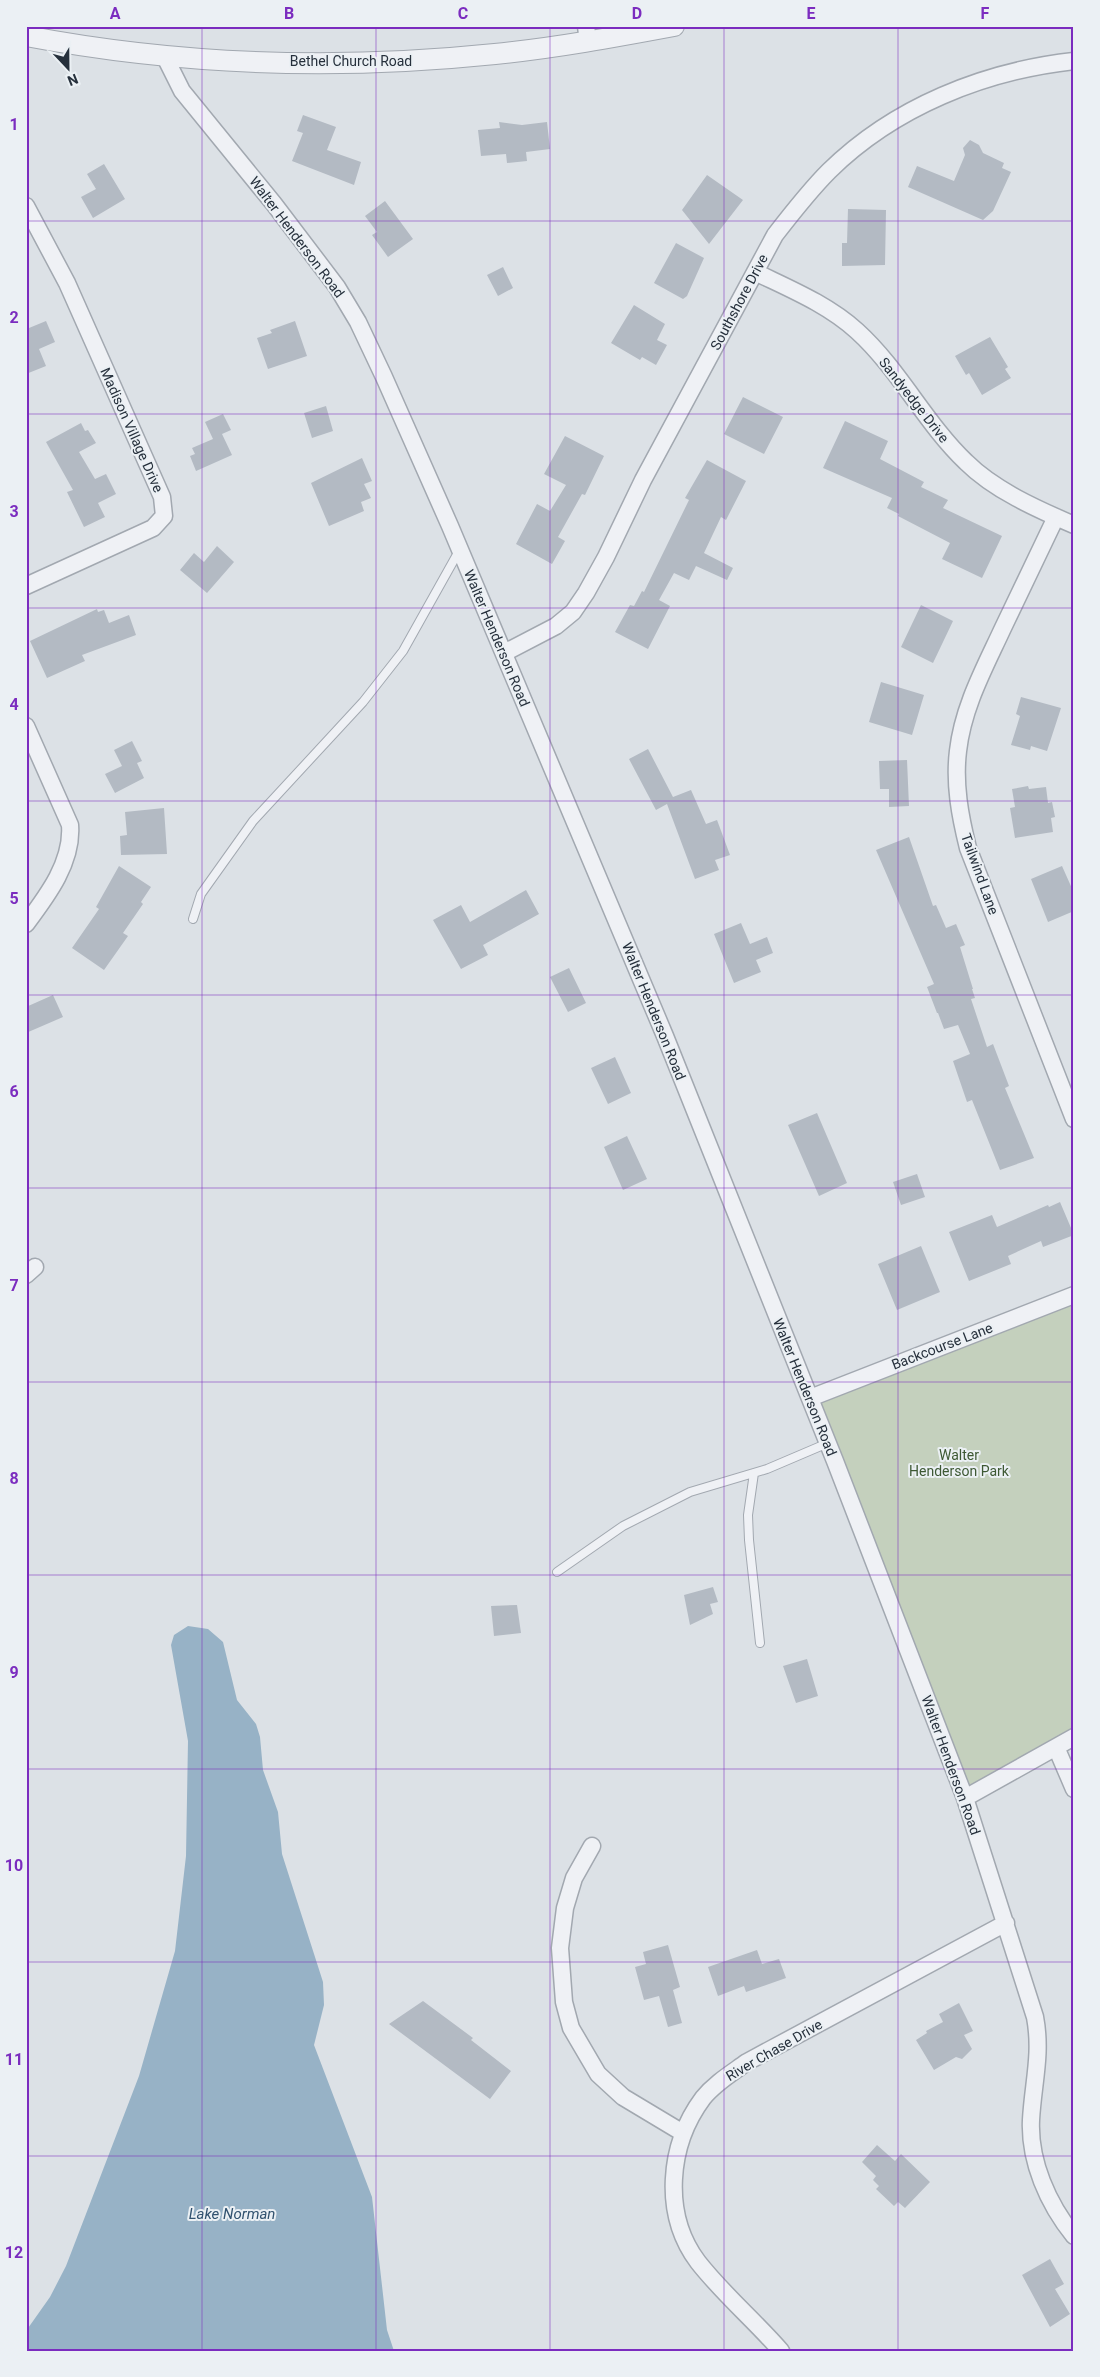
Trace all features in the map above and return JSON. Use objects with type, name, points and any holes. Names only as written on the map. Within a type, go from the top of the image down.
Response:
[{"type":"street","name":"Bethel Church Road","points":[[26,36],[164,55],[246,61],[329,62],[422,60],[495,54],[587,34],[674,26]]},
{"type":"street","name":"Walter Henderson Road","points":[[164,55],[182,91],[274,204],[341,294],[358,322],[460,550],[665,1036],[828,1443],[965,1798],[1036,2022],[1039,2040],[1038,2067],[1031,2119],[1031,2141],[1040,2178],[1052,2203],[1074,2236]]},
{"type":"street","name":"Southshore Drive","points":[[504,654],[556,626],[573,612],[586,593],[643,480],[775,235],[802,200],[830,170],[901,116],[942,95],[1017,70],[1074,61]]},
{"type":"street","name":"Madison Village Drive","points":[[26,206],[67,283],[162,497],[164,516],[153,528],[26,586]]},
{"type":"street","name":"Sandyedge Drive","points":[[755,272],[816,302],[840,317],[876,351],[947,443],[967,464],[1007,491],[1074,525]]},
{"type":"street","name":"Tailwind Lane","points":[[1056,517],[966,712],[958,751],[957,788],[968,848],[1074,1118]]},
{"type":"street","points":[[26,726],[70,825],[72,839],[67,860],[26,924]]},
{"type":"street","name":"Backcourse Lane","points":[[810,1398],[1074,1295]]},
{"type":"street","points":[[965,1798],[1074,1736]]},
{"type":"street","points":[[1056,1747],[1074,1789]]},
{"type":"street","points":[[592,1846],[574,1878],[565,1908],[560,1948],[564,2002],[571,2028],[598,2074],[623,2096],[683,2133]]},
{"type":"street","name":"River Chase Drive","points":[[781,2351],[698,2261],[685,2241],[678,2219],[674,2184],[678,2150],[683,2133],[704,2098],[716,2084],[747,2062],[1006,1923]]},
{"type":"lane","points":[[193,919],[201,894],[253,821],[363,702],[403,651],[460,550]]},
{"type":"lane","points":[[557,1572],[623,1526],[690,1492],[754,1473],[828,1443]]},
{"type":"lane","points":[[754,1473],[748,1516],[760,1643]]},
{"type":"green space","name":"Walter Henderson Park","points":[[1074,1296],[1074,1735],[965,1797],[811,1398]]},
{"type":"water","name":"Lake Norman","points":[[188,1626],[208,1629],[223,1642],[237,1700],[256,1724],[260,1737],[263,1770],[278,1812],[282,1854],[323,1982],[324,2005],[314,2045],[372,2197],[387,2330],[394,2351],[26,2351],[26,2331],[50,2297],[66,2266],[139,2076],[175,1951],[186,1856],[188,1741],[171,1645],[174,1635]]},
{"type":"building","points":[[303,115],[336,127],[327,150],[361,162],[354,185],[292,161],[303,133],[297,131]]},
{"type":"building","points":[[499,122],[522,125],[547,122],[550,149],[526,152],[527,161],[507,163],[506,154],[481,156],[478,130],[500,128]]},
{"type":"building","points":[[970,140],[979,145],[983,153],[1004,163],[1002,168],[1011,172],[993,211],[983,220],[908,187],[917,166],[954,181],[965,155],[963,148]]},
{"type":"building","points":[[104,164],[125,199],[93,218],[81,197],[96,189],[87,174]]},
{"type":"building","points":[[707,175],[743,200],[709,244],[682,210]]},
{"type":"building","points":[[385,201],[413,239],[388,257],[372,235],[377,232],[365,216]]},
{"type":"building","points":[[848,209],[886,210],[885,265],[842,266],[842,243],[847,243]]},
{"type":"building","points":[[676,243],[704,258],[687,296],[683,299],[654,283]]},
{"type":"building","points":[[503,267],[513,288],[498,296],[487,275]]},
{"type":"building","points":[[634,305],[665,324],[657,340],[667,345],[656,365],[642,357],[640,360],[611,343]]},
{"type":"building","points":[[26,320],[29,328],[46,321],[55,342],[39,349],[46,366],[26,374]]},
{"type":"building","points":[[295,321],[307,356],[268,369],[257,338],[272,333],[270,330]]},
{"type":"building","points":[[990,337],[1008,367],[1005,369],[1011,378],[982,395],[969,373],[966,375],[955,356]]},
{"type":"building","points":[[743,397],[783,417],[764,454],[724,434]]},
{"type":"building","points":[[326,406],[333,431],[312,438],[304,413]]},
{"type":"building","points":[[223,414],[231,430],[222,434],[232,455],[196,471],[190,456],[195,454],[192,448],[213,439],[205,422]]},
{"type":"building","points":[[845,421],[888,441],[880,459],[924,482],[921,487],[948,500],[943,508],[1002,536],[982,578],[942,559],[950,543],[898,516],[899,514],[887,508],[892,498],[823,468]]},
{"type":"building","points":[[81,423],[85,431],[88,430],[96,443],[79,452],[95,479],[106,474],[116,494],[98,503],[105,517],[84,527],[67,492],[73,490],[46,442]]},
{"type":"building","points":[[565,436],[604,456],[585,495],[582,494],[558,537],[565,541],[552,564],[516,544],[537,504],[550,511],[566,485],[544,474]]},
{"type":"building","points":[[362,458],[372,481],[364,484],[371,498],[361,502],[364,511],[329,526],[311,483]]},
{"type":"building","points":[[707,460],[746,481],[726,520],[721,517],[704,553],[733,568],[727,580],[696,566],[689,580],[674,573],[659,600],[670,606],[648,649],[615,632],[630,605],[634,606],[642,591],[644,592],[689,500],[685,498]]},
{"type":"building","points":[[217,546],[234,562],[207,593],[180,570],[194,553],[204,562]]},
{"type":"building","points":[[921,605],[953,621],[933,663],[901,647]]},
{"type":"building","points":[[97,609],[98,612],[104,610],[109,623],[129,615],[136,635],[82,655],[85,661],[47,678],[30,641]]},
{"type":"building","points":[[881,682],[924,695],[912,735],[869,722]]},
{"type":"building","points":[[1021,697],[1061,708],[1047,751],[1031,746],[1030,750],[1011,745],[1020,716],[1016,714]]},
{"type":"building","points":[[132,741],[142,761],[137,763],[144,778],[115,793],[105,774],[122,766],[114,750]]},
{"type":"building","points":[[648,749],[673,797],[691,790],[706,824],[717,820],[730,855],[715,860],[719,870],[695,879],[667,804],[656,810],[629,759]]},
{"type":"building","points":[[907,760],[909,806],[889,807],[889,789],[880,789],[879,761]]},
{"type":"building","points":[[1028,786],[1029,789],[1046,787],[1048,803],[1052,802],[1055,817],[1051,818],[1053,832],[1015,838],[1010,808],[1015,807],[1012,789]]},
{"type":"building","points":[[164,808],[167,854],[121,855],[120,836],[127,835],[125,812]]},
{"type":"building","points":[[909,837],[933,906],[936,905],[946,928],[956,924],[965,945],[960,947],[975,998],[971,999],[987,1047],[993,1044],[1009,1086],[1005,1088],[1034,1158],[1000,1170],[972,1100],[967,1102],[953,1061],[970,1054],[958,1025],[944,1029],[927,987],[934,984],[876,850]]},
{"type":"building","points":[[119,866],[151,887],[141,902],[143,904],[123,933],[128,936],[104,970],[72,948],[99,909],[96,907]]},
{"type":"building","points":[[1062,866],[1074,893],[1074,911],[1048,922],[1031,879]]},
{"type":"building","points":[[526,890],[539,914],[483,945],[488,955],[461,969],[433,920],[461,905],[470,922]]},
{"type":"building","points":[[741,923],[750,944],[767,937],[773,953],[756,960],[761,972],[734,983],[714,934]]},
{"type":"building","points":[[569,968],[586,1003],[568,1012],[550,977]]},
{"type":"building","points":[[53,995],[63,1017],[26,1033],[26,1007]]},
{"type":"building","points":[[615,1057],[631,1093],[608,1104],[591,1068]]},
{"type":"building","points":[[817,1113],[847,1183],[819,1196],[788,1125]]},
{"type":"building","points":[[627,1136],[647,1179],[623,1190],[604,1147]]},
{"type":"building","points":[[917,1174],[925,1197],[901,1205],[893,1182]]},
{"type":"building","points":[[1060,1202],[1074,1235],[1043,1247],[1041,1241],[1008,1256],[1011,1264],[969,1281],[949,1232],[992,1215],[997,1227],[1048,1205],[1049,1207]]},
{"type":"building","points":[[921,1246],[940,1292],[897,1310],[878,1264]]},
{"type":"building","points":[[713,1587],[718,1602],[710,1604],[713,1614],[690,1625],[684,1595]]},
{"type":"building","points":[[517,1605],[521,1633],[494,1636],[491,1606]]},
{"type":"building","points":[[807,1659],[818,1696],[796,1703],[783,1666]]},
{"type":"building","points":[[668,1945],[680,1987],[673,1990],[682,2023],[668,2027],[659,1996],[644,2000],[635,1967],[646,1964],[643,1952]]},
{"type":"building","points":[[757,1950],[762,1964],[779,1959],[786,1978],[746,1992],[744,1986],[718,1996],[708,1967]]},
{"type":"building","points":[[423,2001],[473,2038],[471,2040],[511,2071],[490,2099],[389,2024]]},
{"type":"building","points":[[959,2003],[973,2031],[964,2035],[972,2049],[962,2059],[956,2057],[934,2070],[916,2040],[927,2033],[926,2031],[943,2022],[939,2014]]},
{"type":"building","points":[[877,2145],[895,2161],[901,2154],[930,2182],[905,2208],[898,2202],[894,2206],[876,2189],[879,2186],[873,2180],[876,2176],[862,2162]]},
{"type":"building","points":[[1050,2259],[1064,2284],[1055,2289],[1070,2314],[1050,2327],[1022,2275]]}]
